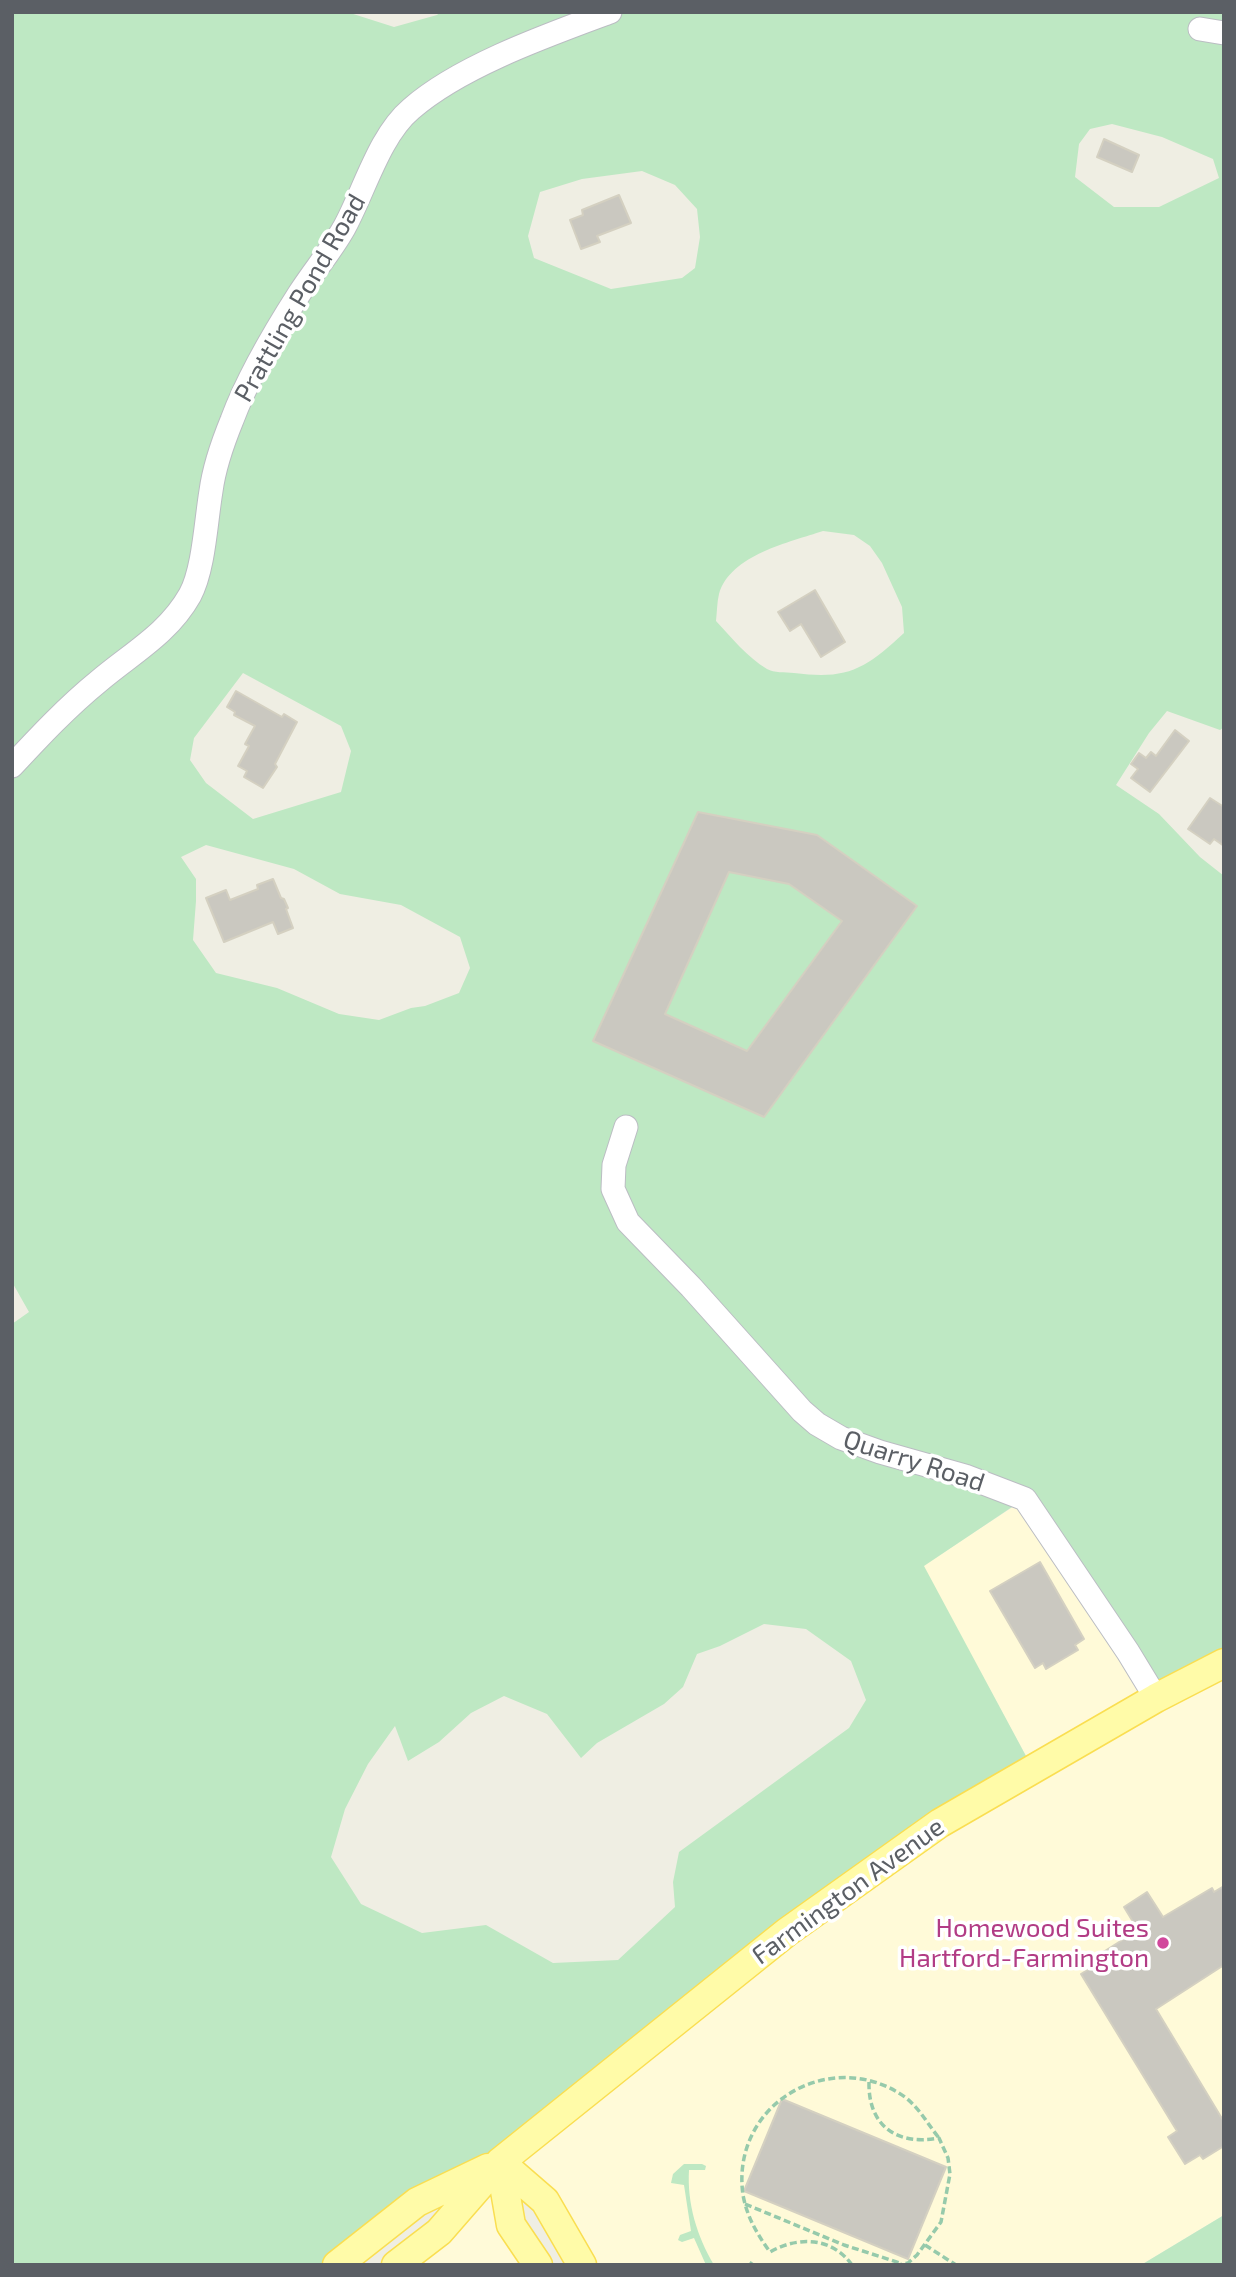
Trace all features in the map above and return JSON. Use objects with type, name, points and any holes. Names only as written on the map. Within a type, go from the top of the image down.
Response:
[{"type":"main road","name":"Farmington Avenue","points":[[396,2265],[439,2232],[500,2162],[787,1932],[930,1830],[1156,1698],[1224,1663]]},
{"type":"main road","name":"Farmington Avenue","points":[[337,2265],[417,2202],[500,2162]]},
{"type":"main road","points":[[500,2162],[511,2225],[538,2265]]},
{"type":"main road","points":[[500,2162],[545,2201],[582,2265]]},
{"type":"street","name":"Prattling Pond Road","points":[[12,766],[98,681],[174,621],[192,592],[201,557],[211,488],[236,409],[298,295],[344,228],[373,165],[398,123],[409,110],[434,91],[495,59],[610,12]]},
{"type":"street","points":[[1200,29],[1224,33]]},
{"type":"street","name":"Quarry Road","points":[[626,1127],[614,1165],[613,1189],[628,1222],[691,1287],[802,1411],[817,1424],[841,1438],[965,1476],[1025,1499],[1156,1698]]},
{"type":"path","points":[[745,2204],[844,2245],[900,2264],[908,2263],[941,2222],[949,2184],[948,2158],[926,2117],[894,2091],[869,2081],[849,2077],[820,2079],[791,2092],[766,2112],[748,2147],[743,2166],[745,2204],[754,2229],[770,2252],[808,2241],[819,2242],[841,2252],[852,2265]]},
{"type":"path","points":[[869,2081],[870,2106],[888,2130],[910,2140],[939,2138]]},
{"type":"path","points":[[841,2252],[844,2245]]},
{"type":"path","points":[[925,2245],[956,2265]]},
{"type":"shaded area","points":[[1025,1499],[1156,1698],[1224,1663],[1224,2215],[1141,2265],[582,2265],[545,2201],[501,2163],[511,2225],[538,2265],[396,2265],[439,2232],[501,2162],[787,1932],[940,1823],[1033,1769],[923,1566]]},
{"type":"green space","points":[[12,12],[347,12],[394,27],[440,12],[1224,12],[1224,727],[1220,730],[1167,711],[1149,733],[1116,785],[1159,814],[1200,857],[1224,876],[1224,1663],[1156,1698],[1024,1499],[924,1566],[1033,1769],[940,1823],[501,2162],[337,2265],[12,2265],[12,1324],[29,1312],[12,1282]],"holes":[[[1112,124],[1162,137],[1213,159],[1219,178],[1159,207],[1114,207],[1075,177],[1079,144],[1090,129]],[[642,171],[675,185],[697,209],[700,237],[695,268],[682,278],[611,289],[534,258],[528,236],[540,192],[582,179]],[[823,531],[854,535],[870,546],[882,563],[902,607],[904,633],[866,663],[842,673],[813,675],[776,672],[753,659],[716,621],[719,594],[735,569],[763,552]],[[243,673],[341,726],[351,751],[341,792],[253,819],[206,783],[190,760],[194,738]],[[206,845],[294,869],[340,894],[401,905],[460,937],[470,968],[459,993],[425,1006],[411,1008],[379,1020],[339,1014],[277,988],[216,973],[193,940],[196,879],[181,857]],[[764,1624],[806,1629],[851,1661],[866,1700],[849,1728],[679,1852],[673,1882],[675,1907],[618,1960],[553,1963],[486,1925],[422,1933],[361,1904],[331,1857],[345,1809],[368,1764],[395,1726],[408,1761],[439,1742],[471,1713],[504,1696],[547,1714],[581,1758],[597,1743],[664,1704],[683,1687],[697,1654]]]},
{"type":"green space","points":[[684,2164],[706,2166],[705,2170],[689,2170],[689,2183],[698,2231],[714,2265],[706,2265],[694,2238],[682,2242],[678,2240],[680,2235],[691,2231],[684,2185],[671,2183],[673,2174]]},
{"type":"green space","points":[[1224,2215],[1224,2265],[1141,2265]]},
{"type":"building","points":[[1104,139],[1139,155],[1132,172],[1097,157]]},
{"type":"building","points":[[619,195],[631,223],[597,236],[600,242],[581,249],[570,220],[583,215],[582,210]]},
{"type":"building","points":[[815,590],[845,642],[821,657],[801,624],[790,631],[778,612]]},
{"type":"building","points":[[236,691],[282,717],[284,714],[297,722],[275,764],[277,767],[263,788],[244,777],[247,771],[238,766],[249,746],[245,744],[255,726],[234,715],[235,712],[227,707]]},
{"type":"building","points":[[1175,730],[1189,741],[1150,792],[1131,778],[1138,769],[1131,764],[1139,753],[1146,758],[1151,752],[1156,756]]},
{"type":"building","points":[[1210,798],[1224,807],[1224,846],[1214,839],[1210,844],[1188,829]]},
{"type":"building","points":[[698,812],[817,835],[917,906],[764,1117],[593,1041]],"holes":[[[729,872],[789,884],[842,921],[747,1051],[665,1014]]]},
{"type":"building","points":[[273,879],[288,908],[286,909],[293,928],[278,934],[273,922],[224,942],[206,898],[226,890],[230,900],[258,889],[257,885]]},
{"type":"building","points":[[1040,1562],[1084,1639],[1075,1645],[1078,1650],[1046,1669],[1043,1663],[1035,1668],[990,1591]]},
{"type":"building","points":[[1224,1886],[1224,1965],[1156,2009],[1224,2122],[1224,2146],[1203,2159],[1200,2155],[1185,2164],[1168,2137],[1177,2131],[1081,1974],[1089,1969],[1086,1963],[1138,1930],[1124,1907],[1147,1892],[1163,1917],[1212,1888],[1214,1892]]},
{"type":"building","points":[[782,2099],[946,2167],[908,2259],[744,2191]]},
{"type":"place","name":"Homewood Suites Hartford-Farmington","points":[[1163,1943]]}]
